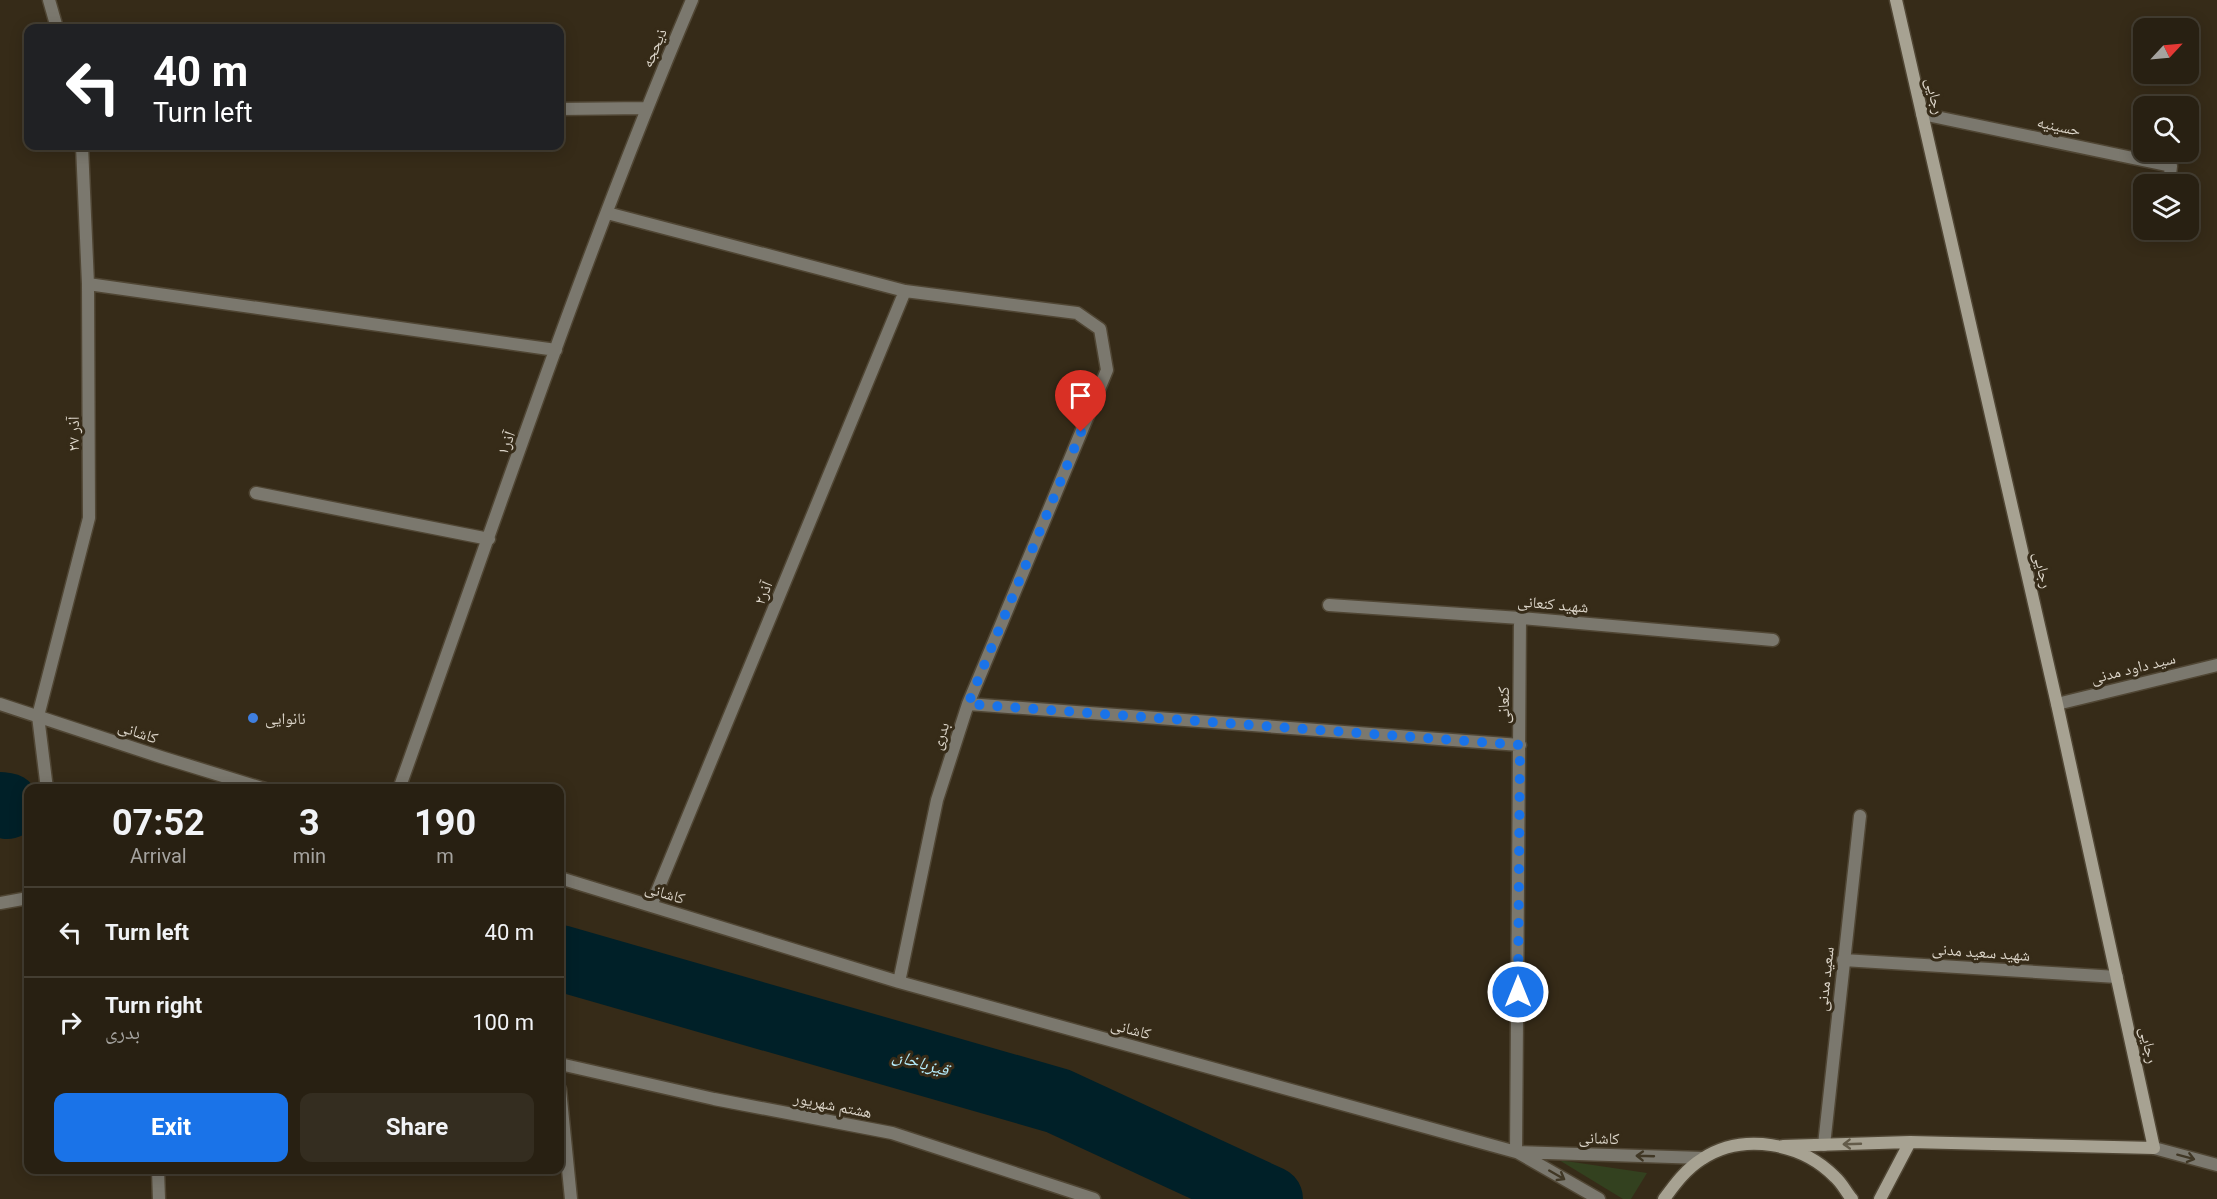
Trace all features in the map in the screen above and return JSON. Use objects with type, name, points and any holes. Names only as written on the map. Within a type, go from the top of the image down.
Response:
[{"type":"main road","name":"رجایی","points":[[1896,0],[2057,704],[2154,1148]]},
{"type":"main road","points":[[1880,1199],[1910,1142]]},
{"type":"main road","points":[[1664,1199],[1680,1177],[1703,1158],[1729,1148],[1756,1143],[1783,1146],[1910,1142],[2154,1148]]},
{"type":"main road","points":[[1783,1146],[1811,1158],[1835,1177],[1852,1199]]},
{"type":"street","points":[[49,0],[56,24]]},
{"type":"street","name":"ذیحجه","points":[[646,108],[692,0]]},
{"type":"street","points":[[564,109],[646,108]]},
{"type":"street","name":"آذر۱","points":[[401,784],[556,350],[646,108]]},
{"type":"street","name":"حسینیه","points":[[1922,114],[2171,166],[2170,174]]},
{"type":"street","name":"۲۷ آذر","points":[[38,716],[89,518],[88,284],[82,150]]},
{"type":"street","name":"بدری","points":[[607,213],[904,291],[1077,313],[1100,329],[1107,370],[968,704],[937,800],[899,982]]},
{"type":"street","points":[[88,284],[556,350]]},
{"type":"street","name":"آذر۲","points":[[651,906],[904,291]]},
{"type":"street","points":[[256,493],[489,539]]},
{"type":"street","name":"شهید کنعانی","points":[[1329,605],[1520,618],[1773,640]]},
{"type":"street","name":"کنعانی","points":[[1516,1152],[1520,618]]},
{"type":"street","name":"سید داود مدنی","points":[[2057,704],[2217,665]]},
{"type":"street","name":"کاشانی","points":[[0,704],[249,784]]},
{"type":"street","points":[[968,704],[1520,745]]},
{"type":"street","points":[[38,716],[46,784]]},
{"type":"street","name":"سعید مدنی","points":[[1824,1145],[1860,816]]},
{"type":"street","name":"کاشانی","points":[[564,879],[899,982],[1516,1152],[1703,1158]]},
{"type":"street","points":[[0,903],[24,899]]},
{"type":"street","name":"شهید سعید مدنی","points":[[1843,960],[2117,977]]},
{"type":"street","name":"هشتم شهریور","points":[[564,1065],[714,1099],[892,1133],[1075,1196],[1094,1199]]},
{"type":"street","points":[[564,1129],[571,1199]]},
{"type":"street","points":[[2154,1148],[2217,1165]]},
{"type":"street","points":[[1516,1152],[1599,1199]]},
{"type":"street","points":[[158,1174],[159,1199]]},
{"type":"green space","points":[[1559,1160],[1647,1173],[1631,1199],[1623,1199]]},
{"type":"waterway","name":"قیزباخان","points":[[0,805],[7,806]]},
{"type":"waterway","name":"قیزباخان","points":[[564,959],[1058,1101],[1270,1199]]},
{"type":"place","name":"نانوایی","points":[[253,718]]},
{"type":"route","points":[[1081,432],[968,704],[1520,745],[1518,992]]}]
